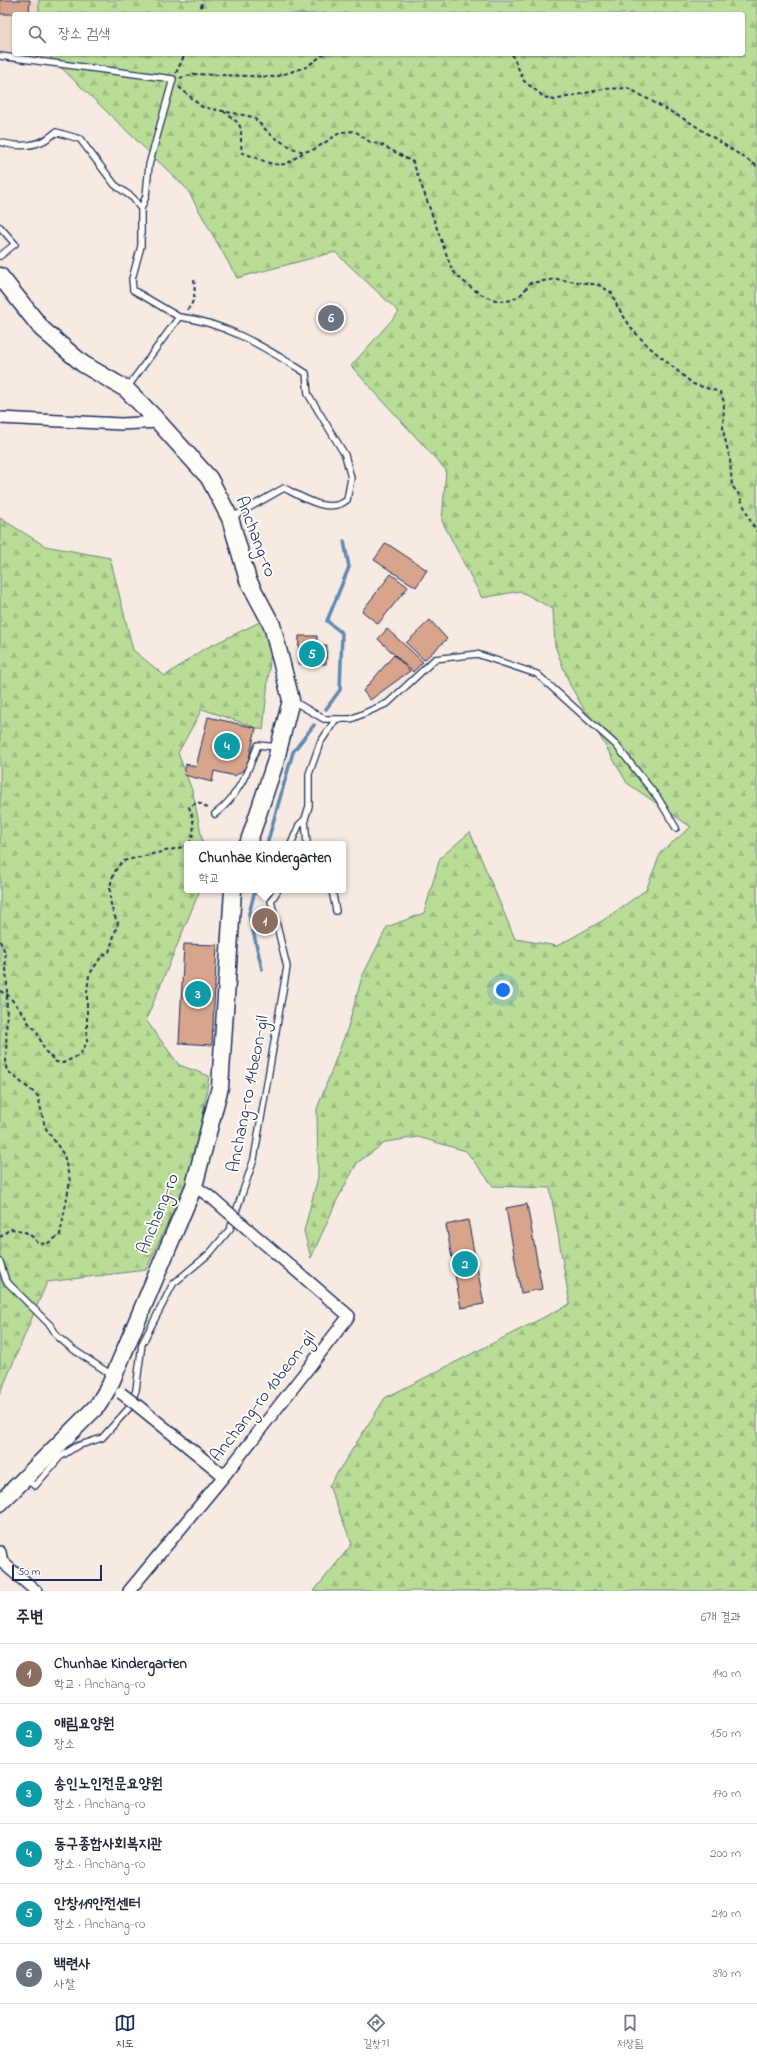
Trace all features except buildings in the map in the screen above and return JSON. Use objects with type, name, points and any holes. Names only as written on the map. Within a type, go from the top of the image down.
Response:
[{"type":"street","name":"Anchang-ro","points":[[0,276],[42,329],[83,364],[126,389],[159,422],[209,478],[230,518],[248,580],[272,626],[291,700],[279,747],[249,841]]},
{"type":"street","points":[[0,418],[121,424],[159,422]]},
{"type":"street","name":"Anchang-ro","points":[[0,1502],[98,1405],[115,1385],[194,1186],[220,1087],[233,893]]},
{"type":"street","name":"Anchang-ro 10beon-gil","points":[[129,1591],[224,1476],[349,1316],[212,1198],[194,1186]]},
{"type":"street","points":[[115,1385],[138,1406],[224,1476]]},
{"type":"street","points":[[1,1559],[36,1591]]},
{"type":"lane","points":[[0,56],[173,79],[149,165],[146,196],[141,209],[141,246],[132,279],[133,290],[179,317],[198,319],[234,332],[306,373],[308,394],[345,455],[351,478],[347,500],[342,504],[331,506],[314,503],[284,488],[230,518]]},
{"type":"lane","points":[[0,142],[26,146],[48,140],[56,132],[80,139],[115,185],[133,198],[141,209]]},
{"type":"lane","points":[[0,227],[15,244],[0,256]]},
{"type":"lane","points":[[126,389],[179,317]]},
{"type":"lane","points":[[291,700],[324,719],[351,719],[388,703],[435,659],[477,654],[537,674],[616,745],[658,798],[676,828]]},
{"type":"lane","points":[[307,841],[305,819],[309,806],[309,774],[320,743],[336,719]]},
{"type":"lane","points":[[215,814],[226,806],[247,776],[258,745],[279,747]]},
{"type":"lane","points":[[291,841],[299,824],[305,819]]},
{"type":"lane","name":"Anchang-ro 14beon-gil","points":[[25,1478],[35,1486],[60,1457],[77,1446],[102,1438],[130,1407],[136,1390],[142,1344],[173,1284],[210,1253],[230,1228],[254,1159],[287,967],[271,901],[276,893]]},
{"type":"lane","points":[[333,893],[336,911]]},
{"type":"lane","points":[[0,1262],[6,1281],[51,1326],[57,1336],[115,1385]]},
{"type":"path","points":[[200,12],[203,0]]},
{"type":"path","points":[[173,79],[184,56]]},
{"type":"path","points":[[173,79],[194,74],[275,77],[306,67],[321,56]]},
{"type":"path","points":[[513,56],[524,81],[544,97],[554,100],[604,89],[628,88],[691,123],[757,166]]},
{"type":"path","points":[[173,79],[182,90],[202,107],[253,117],[272,136],[292,148],[304,152]]},
{"type":"path","points":[[222,110],[238,122],[242,127],[242,153],[252,155],[269,164],[287,163],[304,152],[314,149],[341,132],[355,131],[370,142],[382,145],[413,162],[452,270],[458,278],[478,292],[497,301],[502,302],[520,296],[530,283],[556,279],[599,284],[612,293],[617,306],[632,329],[648,346],[693,384],[720,392],[724,402],[723,430],[730,460],[732,486],[742,500],[757,532]]},
{"type":"path","points":[[179,317],[192,305],[195,291],[194,278]]},
{"type":"path","points":[[191,841],[194,821],[189,807],[198,802],[205,805],[215,814]]},
{"type":"path","points":[[0,991],[8,995],[24,1015],[30,1026],[36,1030],[45,1051],[56,1062],[63,1063],[80,1055],[87,1042],[86,992],[89,975],[101,957],[109,952],[118,923],[111,911],[111,881],[115,868],[123,861],[184,847]]},
{"type":"path","points":[[0,941],[5,952],[8,995],[6,1068],[38,1096],[45,1127],[64,1155],[70,1181],[60,1235],[48,1242],[39,1244],[31,1234],[24,1230],[10,1229],[0,1237]]},
{"type":"shaded area","points":[[0,0],[39,0],[39,12],[12,12],[12,56],[18,56],[14,64],[0,60]]},
{"type":"green space","points":[[39,0],[757,0],[757,1591],[314,1591],[352,1544],[329,1486],[385,1398],[570,1304],[550,1188],[493,1186],[466,1151],[418,1137],[386,1142],[357,1163],[337,1200],[311,1258],[304,1231],[318,1177],[317,1109],[348,1027],[362,977],[387,927],[424,913],[440,858],[470,832],[515,939],[557,946],[602,921],[646,890],[661,852],[691,827],[627,783],[570,685],[555,646],[553,609],[520,591],[482,598],[442,521],[446,470],[351,366],[399,312],[335,252],[237,278],[187,189],[49,56],[745,56],[745,12],[39,12]]},
{"type":"green space","points":[[0,518],[45,546],[110,558],[133,650],[165,676],[202,650],[262,621],[271,650],[263,730],[202,709],[178,753],[193,793],[202,841],[184,841],[184,893],[199,893],[146,1020],[179,1065],[209,1076],[196,1161],[146,1270],[47,1282],[0,1394]]},
{"type":"waterway","points":[[326,709],[340,690],[342,633],[327,621],[349,567],[344,541]]},
{"type":"waterway","points":[[268,841],[293,752],[314,725]]},
{"type":"waterway","points":[[254,893],[249,914],[262,969]]},
{"type":"place","name":"백련사","points":[[331,318]]},
{"type":"place","name":"안창119안전센터","points":[[312,654]]},
{"type":"place","name":"동구종합사회복지관","points":[[227,746]]},
{"type":"place","name":"Chunhae Kindergarten","points":[[265,921]]},
{"type":"place","name":"송인노인전문요양원","points":[[198,994]]},
{"type":"place","name":"애림요양원","points":[[465,1264]]}]
